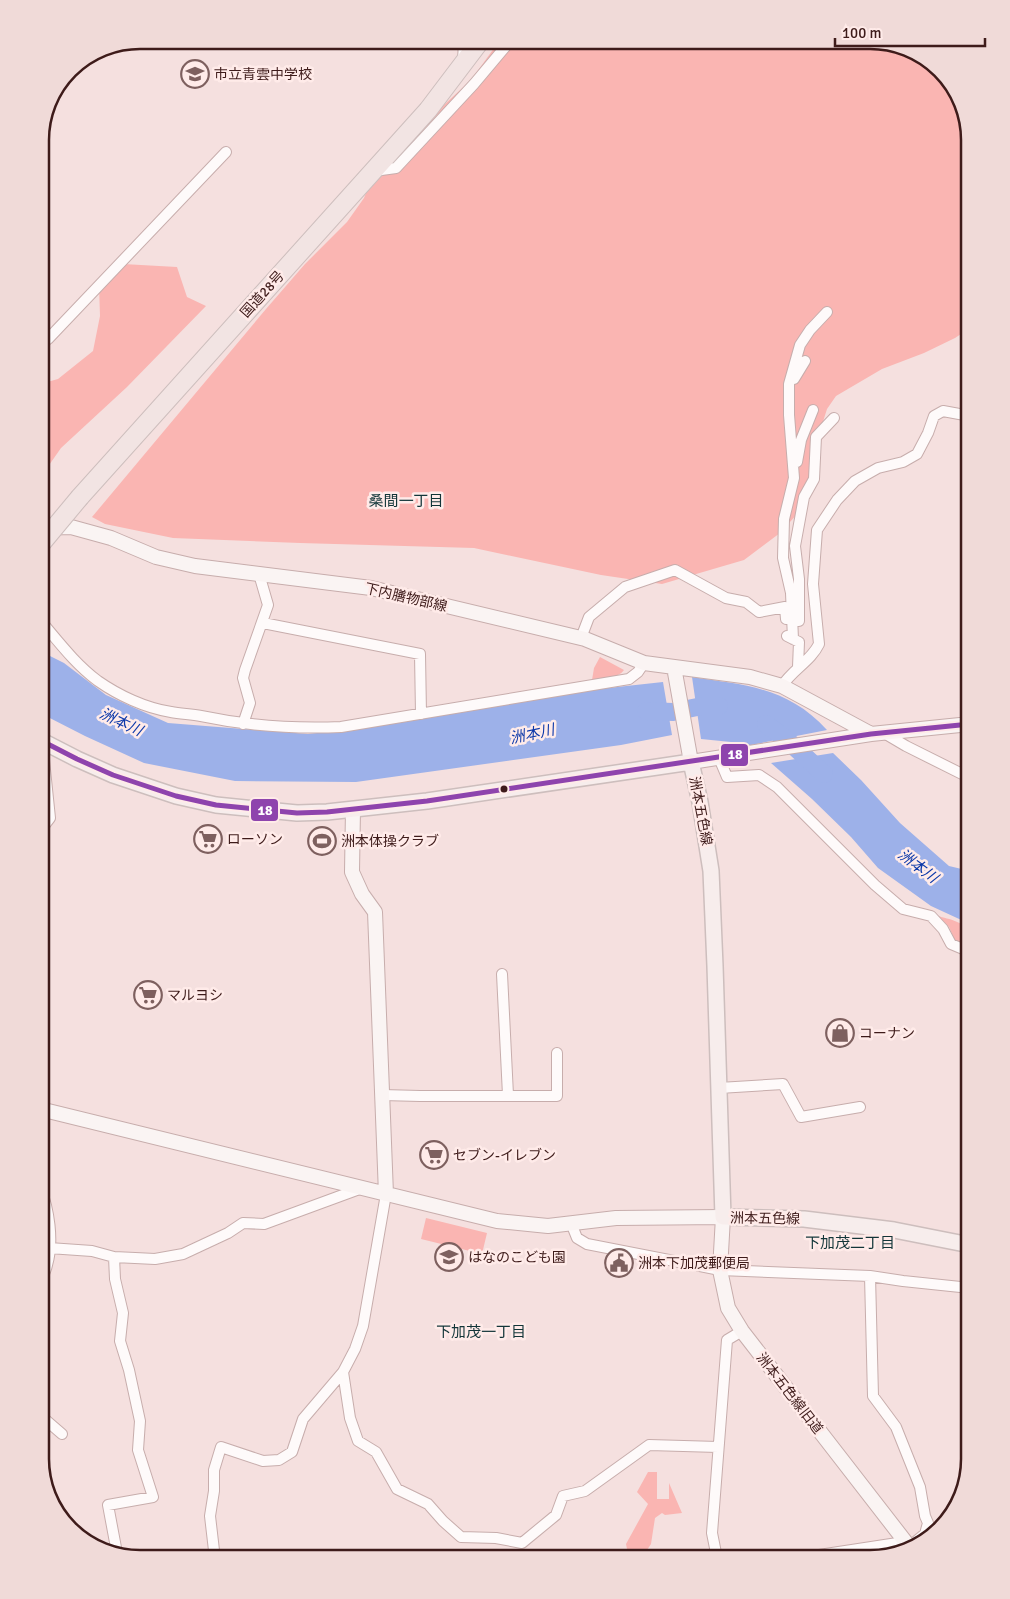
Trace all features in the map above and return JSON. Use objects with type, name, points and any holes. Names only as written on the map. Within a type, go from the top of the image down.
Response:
[{"type":"highway","name":"国道28号","points":[[49,534],[80,497],[428,110],[475,49]]},
{"type":"main road","name":"洲本五色線","points":[[49,744],[113,775],[176,796],[216,805],[297,813],[427,801],[691,762],[711,871],[722,1217],[804,1219],[894,1230],[961,1243]]},
{"type":"street","points":[[463,65],[464,49]]},
{"type":"street","points":[[372,172],[396,168],[474,84],[503,49]]},
{"type":"street","points":[[49,338],[226,152]]},
{"type":"street","points":[[794,478],[789,415],[789,384],[800,345],[810,330],[827,312]]},
{"type":"street","points":[[789,389],[805,361]]},
{"type":"street","points":[[798,668],[791,594],[783,558],[784,519],[794,478],[800,440],[813,410]]},
{"type":"street","points":[[782,686],[788,677],[815,652],[819,644],[813,584],[818,530],[836,500],[855,481],[878,468],[903,462],[917,454],[934,416],[943,411],[961,414]]},
{"type":"street","points":[[796,640],[798,579],[795,546],[804,497],[814,480],[816,437],[834,418]]},
{"type":"street","name":"下内膳物部線","points":[[49,528],[71,527],[111,538],[156,556],[195,566],[371,588],[580,638],[644,663],[675,671],[750,677],[782,686],[877,733]]},
{"type":"street","points":[[580,638],[589,617],[625,587],[675,570],[726,598],[746,602],[759,612],[785,607],[787,637],[796,640]]},
{"type":"street","points":[[244,724],[250,703],[244,678],[245,670],[268,605],[259,574]]},
{"type":"street","points":[[263,623],[420,654],[421,714]]},
{"type":"street","points":[[49,631],[77,664],[98,681],[124,696],[152,708],[244,724],[298,729],[341,727],[630,679],[644,663]]},
{"type":"street","points":[[675,671],[691,762],[840,738],[961,725]]},
{"type":"street","points":[[877,733],[961,774]]},
{"type":"street","points":[[719,758],[727,777],[759,774],[777,787],[889,897],[903,909],[931,916],[943,929],[951,944],[961,948]]},
{"type":"street","points":[[213,1550],[210,1516],[214,1491],[214,1470],[221,1447],[263,1461],[279,1460],[292,1452],[304,1419],[343,1372],[363,1326],[386,1194],[375,912],[362,894],[352,872],[354,809]]},
{"type":"street","points":[[502,974],[508,1095]]},
{"type":"street","points":[[382,1095],[557,1096],[557,1053]]},
{"type":"street","points":[[719,1088],[783,1084],[801,1117],[860,1107]]},
{"type":"street","points":[[49,1111],[497,1220],[548,1226],[616,1218],[722,1217]]},
{"type":"street","points":[[49,1218],[49,1248],[92,1251],[114,1257],[155,1258],[183,1254],[228,1233],[244,1223],[264,1224],[362,1188]]},
{"type":"street","name":"洲本五色線旧道","points":[[722,1217],[720,1270],[728,1308],[742,1331],[906,1543]]},
{"type":"street","points":[[571,1223],[577,1238],[587,1244],[720,1270],[870,1276],[961,1287]]},
{"type":"street","points":[[114,1257],[115,1279],[123,1314],[120,1341],[129,1370],[140,1421],[138,1450],[153,1497],[108,1505],[116,1546]]},
{"type":"street","points":[[870,1276],[873,1396],[896,1427],[920,1487],[928,1523],[926,1531]]},
{"type":"street","points":[[715,1550],[712,1533],[727,1340],[742,1331]]},
{"type":"street","points":[[343,1372],[350,1418],[358,1441],[376,1452],[397,1489],[428,1504],[461,1537],[496,1538],[522,1543],[556,1515],[563,1496],[585,1491],[649,1445],[718,1447]]},
{"type":"street","points":[[49,1423],[62,1434]]},
{"type":"shaded area","points":[[493,49],[876,49],[910,58],[930,71],[946,89],[952,100],[959,122],[961,134],[961,334],[924,353],[882,369],[836,396],[827,409],[821,428],[812,483],[799,512],[780,533],[744,560],[662,584],[601,575],[474,548],[173,538],[105,524],[92,517],[266,309],[305,264],[347,222],[364,198],[372,178],[395,150],[471,80]]},
{"type":"shaded area","points":[[123,264],[177,267],[187,297],[206,306],[127,387],[61,448],[49,465],[49,382],[58,379],[93,351],[100,316],[99,285]]},
{"type":"shaded area","points":[[600,657],[624,670],[614,677],[592,680],[594,668]]},
{"type":"shaded area","points":[[938,916],[961,924],[961,943],[955,941],[949,927]]},
{"type":"shaded area","points":[[426,1218],[487,1233],[482,1254],[421,1239]]},
{"type":"shaded area","points":[[648,1472],[657,1472],[657,1499],[669,1499],[669,1483],[682,1513],[665,1515],[662,1513],[655,1518],[651,1544],[647,1550],[627,1550],[626,1544],[648,1504],[637,1492]]},
{"type":"water","points":[[49,656],[64,663],[106,695],[168,723],[308,734],[361,728],[544,695],[663,682],[672,735],[621,745],[356,782],[235,781],[144,763],[49,718]]},
{"type":"water","points":[[692,677],[748,686],[781,696],[812,716],[827,730],[741,747],[731,742],[701,739]]},
{"type":"water","points":[[833,753],[861,780],[900,823],[949,866],[961,869],[961,920],[931,906],[878,868],[851,837],[771,763]]},
{"type":"waterway","name":"洲本川","points":[[646,711],[673,712],[702,706],[719,706]]},
{"type":"waterway","name":"洲本川","points":[[766,724],[787,740],[824,774]]},
{"type":"transit line","name":"18","points":[[49,745],[113,775],[176,796],[216,805],[297,813],[327,812],[427,801],[871,734],[961,725]]},
{"type":"place","name":"市立青雲中学校","points":[[195,74]]},
{"type":"place","name":"ローソン","points":[[208,839]]},
{"type":"place","name":"洲本体操クラブ","points":[[322,841]]},
{"type":"place","name":"マルヨシ","points":[[148,995]]},
{"type":"place","name":"コーナン","points":[[840,1033]]},
{"type":"place","name":"セブン-イレブン","points":[[434,1155]]},
{"type":"place","name":"はなのこども園","points":[[449,1257]]},
{"type":"place","name":"洲本下加茂郵便局","points":[[619,1263]]},
{"type":"district","name":"桑間一丁目","points":[[406,501]]},
{"type":"district","name":"下加茂二丁目","points":[[850,1243]]},
{"type":"district","name":"下加茂一丁目","points":[[481,1332]]}]
